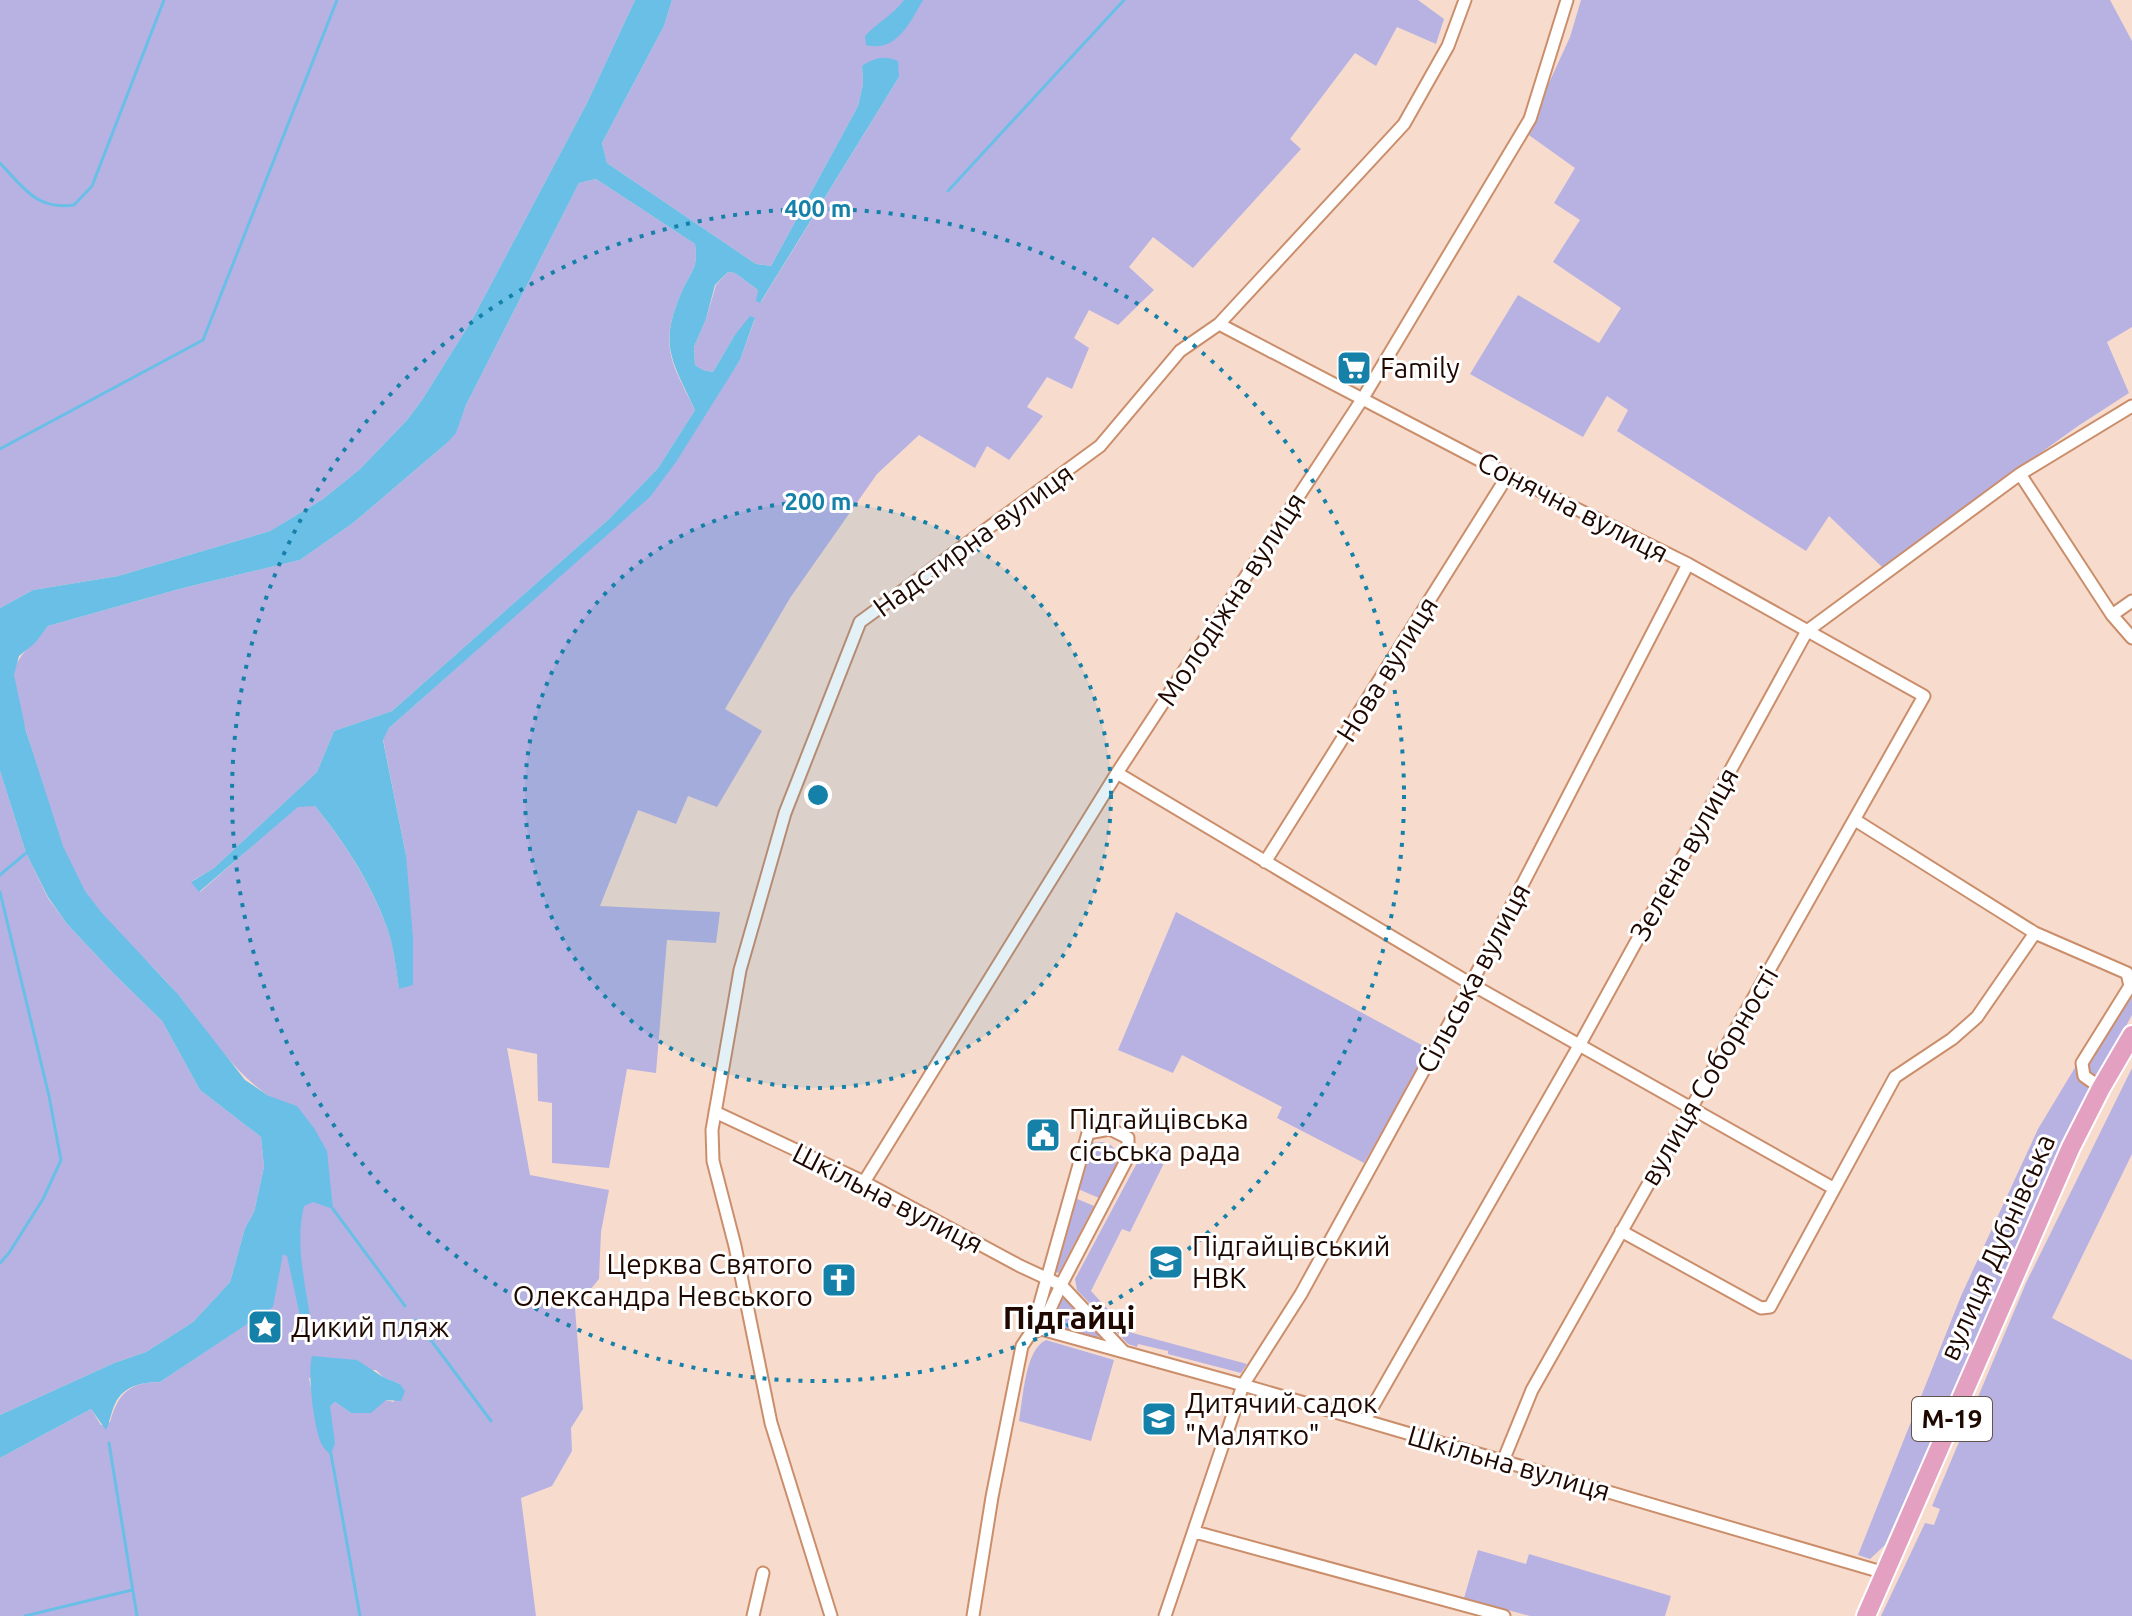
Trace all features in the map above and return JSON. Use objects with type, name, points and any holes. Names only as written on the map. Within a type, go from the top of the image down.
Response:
[{"type":"highway","name":"вулиця Дубнівська","points":[[1885,1573],[2065,1160],[2132,1035]]},
{"type":"highway","name":"М-19","points":[[1866,1616],[1885,1573]]},
{"type":"street","name":"Надстирна вулиця","points":[[831,1616],[771,1423],[735,1246],[713,1161],[712,1130],[740,970],[785,813],[860,622],[1100,446],[1180,351],[1219,324],[1404,124],[1448,46],[1465,0]]},
{"type":"street","name":"Молодіжна вулиця","points":[[864,1182],[1117,773],[1363,398],[1530,119],[1567,0]]},
{"type":"street","name":"Сонячна вулиця","points":[[1219,324],[1508,475],[1688,564],[1924,696]]},
{"type":"street","name":"Зелена вулиця","points":[[1365,1420],[1580,1044],[1807,631],[2020,474],[2132,406]]},
{"type":"street","points":[[2020,474],[2112,615],[2132,638]]},
{"type":"street","name":"Нова вулиця","points":[[1265,862],[1508,475]]},
{"type":"street","name":"Сільська вулиця","points":[[1165,1616],[1243,1385],[1301,1294],[1471,984],[1688,564]]},
{"type":"street","points":[[2112,615],[2132,601]]},
{"type":"street","name":"вулиця Соборності","points":[[1503,1461],[1532,1390],[1924,696]]},
{"type":"street","points":[[1117,773],[1471,984],[1833,1188]]},
{"type":"street","points":[[1855,820],[2035,933],[2127,973],[2130,986],[2082,1063],[2084,1076],[2101,1088]]},
{"type":"street","points":[[1621,1231],[1761,1308],[1770,1307],[1895,1077],[1952,1039],[1977,1017],[2035,933]]},
{"type":"street","name":"Шкільна вулиця","points":[[715,1112],[864,1182],[1061,1285]]},
{"type":"street","points":[[973,1616],[992,1497],[1022,1346],[1030,1334],[1041,1329],[1128,1157],[1128,1138],[1110,1129],[1088,1133],[1037,1314],[1041,1329]]},
{"type":"street","points":[[1061,1285],[1125,1352]]},
{"type":"street","name":"Шкільна вулиця","points":[[1041,1329],[1365,1420],[1885,1573]]},
{"type":"street","points":[[1195,1532],[1504,1616]]},
{"type":"street","points":[[753,1616],[763,1573]]},
{"type":"shaded area","points":[[0,0],[635,0],[587,103],[473,318],[422,400],[360,469],[323,499],[270,531],[118,576],[33,590],[0,608]]},
{"type":"shaded area","points":[[672,0],[1418,0],[1444,19],[1436,44],[1397,27],[1376,66],[1355,53],[1290,139],[1301,149],[1193,268],[1153,237],[1129,267],[1154,290],[1118,325],[1089,310],[1074,338],[1089,348],[1072,389],[1047,377],[1027,407],[1043,416],[1009,460],[987,446],[975,468],[919,435],[877,474],[790,598],[725,709],[762,731],[717,807],[688,796],[676,824],[638,810],[600,906],[720,912],[716,943],[667,940],[656,1073],[627,1069],[609,1168],[552,1163],[552,1103],[538,1101],[537,1054],[507,1048],[530,1175],[609,1190],[601,1232],[599,1279],[575,1308],[583,1409],[571,1428],[572,1451],[552,1486],[521,1498],[536,1616],[0,1616],[0,1458],[91,1409],[101,1425],[110,1422],[117,1404],[127,1391],[141,1384],[160,1382],[272,1307],[269,1096],[232,1063],[169,984],[108,921],[86,893],[69,861],[50,809],[19,703],[14,681],[15,667],[48,626],[183,588],[300,560],[353,523],[447,443],[455,433],[466,405],[579,183],[596,179],[695,244],[695,264],[675,310],[669,340],[674,365],[695,410],[658,468],[609,519],[392,711],[334,731],[317,772],[214,868],[192,881],[200,892],[298,806],[315,806],[346,849],[373,895],[389,935],[399,988],[406,855],[383,739],[389,728],[650,496],[740,360],[755,319],[734,336],[713,372],[695,365],[694,347],[716,285],[728,272],[735,273],[758,290],[761,302],[899,77],[862,66],[863,84],[858,106],[771,266],[756,264],[607,163],[602,143],[664,26]],"holes":[[[376,1370],[383,1377],[400,1384],[394,1402],[386,1400],[351,1413],[335,1402],[329,1406],[322,1445],[309,1378]]]},
{"type":"shaded area","points":[[1581,0],[2110,0],[2132,41],[2132,327],[2107,342],[2129,393],[1882,567],[1829,516],[1806,551],[1617,431],[1628,410],[1607,396],[1583,437],[1470,374],[1518,295],[1599,343],[1621,308],[1553,262],[1580,220],[1554,203],[1575,168],[1526,133],[1570,37]]},
{"type":"shaded area","points":[[0,771],[26,853],[48,898],[67,924],[162,1021],[200,1090],[261,1137],[264,1167],[254,1212],[245,1228],[230,1282],[193,1322],[146,1352],[114,1363],[0,1415]]},
{"type":"shaded area","points":[[1176,912],[1429,1049],[1364,1163],[1277,1118],[1282,1107],[1182,1055],[1173,1073],[1118,1050]]},
{"type":"shaded area","points":[[2132,973],[2132,1015],[2064,1141],[1885,1545],[1870,1559],[1858,1555],[1961,1296],[2038,1129]]},
{"type":"shaded area","points":[[2132,1068],[2132,1154],[2052,1318],[2132,1360],[2132,1616],[1881,1616],[1925,1523],[1934,1525],[1940,1509],[1932,1506],[2026,1283]]},
{"type":"shaded area","points":[[1103,1142],[1112,1146],[1120,1156],[1099,1198],[1078,1189],[1092,1143]]},
{"type":"shaded area","points":[[1153,1143],[1170,1151],[1130,1232],[1122,1229],[1091,1291],[1129,1332],[1247,1364],[1241,1373],[1168,1354],[1168,1351],[1128,1344],[1077,1290],[1075,1279],[1146,1146]]},
{"type":"shaded area","points":[[1075,1198],[1094,1206],[1059,1273],[1052,1271]]},
{"type":"shaded area","points":[[1066,1298],[1100,1334],[1098,1338],[1057,1328],[1051,1316],[1059,1300]]},
{"type":"shaded area","points":[[1046,1340],[1114,1360],[1091,1441],[1019,1421],[1029,1364],[1033,1353]]},
{"type":"shaded area","points":[[1478,1550],[1526,1564],[1529,1554],[1671,1596],[1665,1616],[1530,1616],[1464,1598]]},
{"type":"water","points":[[635,0],[672,0],[664,26],[602,143],[607,163],[756,264],[771,266],[858,106],[863,84],[862,66],[879,58],[893,59],[898,61],[899,77],[760,303],[756,301],[758,290],[735,273],[728,272],[715,285],[694,347],[695,365],[713,372],[734,336],[750,316],[755,318],[740,360],[676,462],[650,497],[389,728],[383,740],[406,855],[413,938],[413,985],[399,989],[381,911],[347,849],[315,806],[298,807],[199,892],[191,882],[214,868],[317,772],[334,731],[392,711],[609,519],[658,468],[695,410],[674,365],[670,340],[675,310],[695,264],[695,244],[596,179],[579,183],[466,405],[456,433],[353,523],[300,560],[183,588],[48,626],[35,643],[19,656],[14,675],[26,731],[63,846],[85,891],[177,993],[245,1080],[269,1096],[297,1106],[327,1151],[333,1209],[313,1202],[304,1206],[301,1221],[301,1252],[312,1330],[310,1340],[303,1330],[287,1256],[283,1254],[273,1307],[160,1382],[128,1389],[118,1398],[106,1430],[91,1409],[0,1458],[0,1415],[114,1363],[146,1352],[193,1322],[230,1282],[245,1228],[254,1212],[264,1167],[261,1137],[200,1090],[162,1021],[67,924],[48,897],[26,853],[0,771],[0,608],[33,590],[118,576],[270,531],[323,499],[360,469],[422,400],[473,318],[587,103]]},
{"type":"water","points":[[904,0],[923,0],[901,34],[886,45],[866,45],[865,36]]},
{"type":"water","points":[[312,1356],[357,1360],[400,1384],[405,1391],[401,1401],[386,1400],[371,1413],[351,1413],[335,1402],[330,1406],[335,1443],[331,1455],[322,1445],[316,1427],[311,1387]]},
{"type":"waterway","points":[[0,163],[24,189],[40,200],[61,206],[74,205],[92,186],[164,0]]},
{"type":"waterway","points":[[0,449],[203,340],[337,0]]},
{"type":"waterway","points":[[948,191],[1124,0]]},
{"type":"waterway","points":[[0,875],[26,853]]},
{"type":"waterway","points":[[0,892],[49,1096],[61,1160],[43,1199],[0,1263]]},
{"type":"waterway","points":[[333,1209],[405,1306]]},
{"type":"waterway","points":[[416,1320],[491,1421]]},
{"type":"waterway","points":[[109,1443],[137,1616]]},
{"type":"waterway","points":[[331,1454],[360,1616]]},
{"type":"waterway","points":[[25,1616],[132,1590]]},
{"type":"place","name":"Family","points":[[1354,368]]},
{"type":"place","name":"Підгайцівська сісьська рада","points":[[1043,1135]]},
{"type":"place","name":"Підгайцівський НВК","points":[[1166,1262]]},
{"type":"place","name":"Церква Святого Олександра Невського","points":[[839,1280]]},
{"type":"place","name":"Дикий пляж","points":[[265,1327]]},
{"type":"place","name":"Дитячий садок \"Малятко\"","points":[[1159,1419]]},
{"type":"district","name":"Підгайці","points":[[1069,1318]]}]
